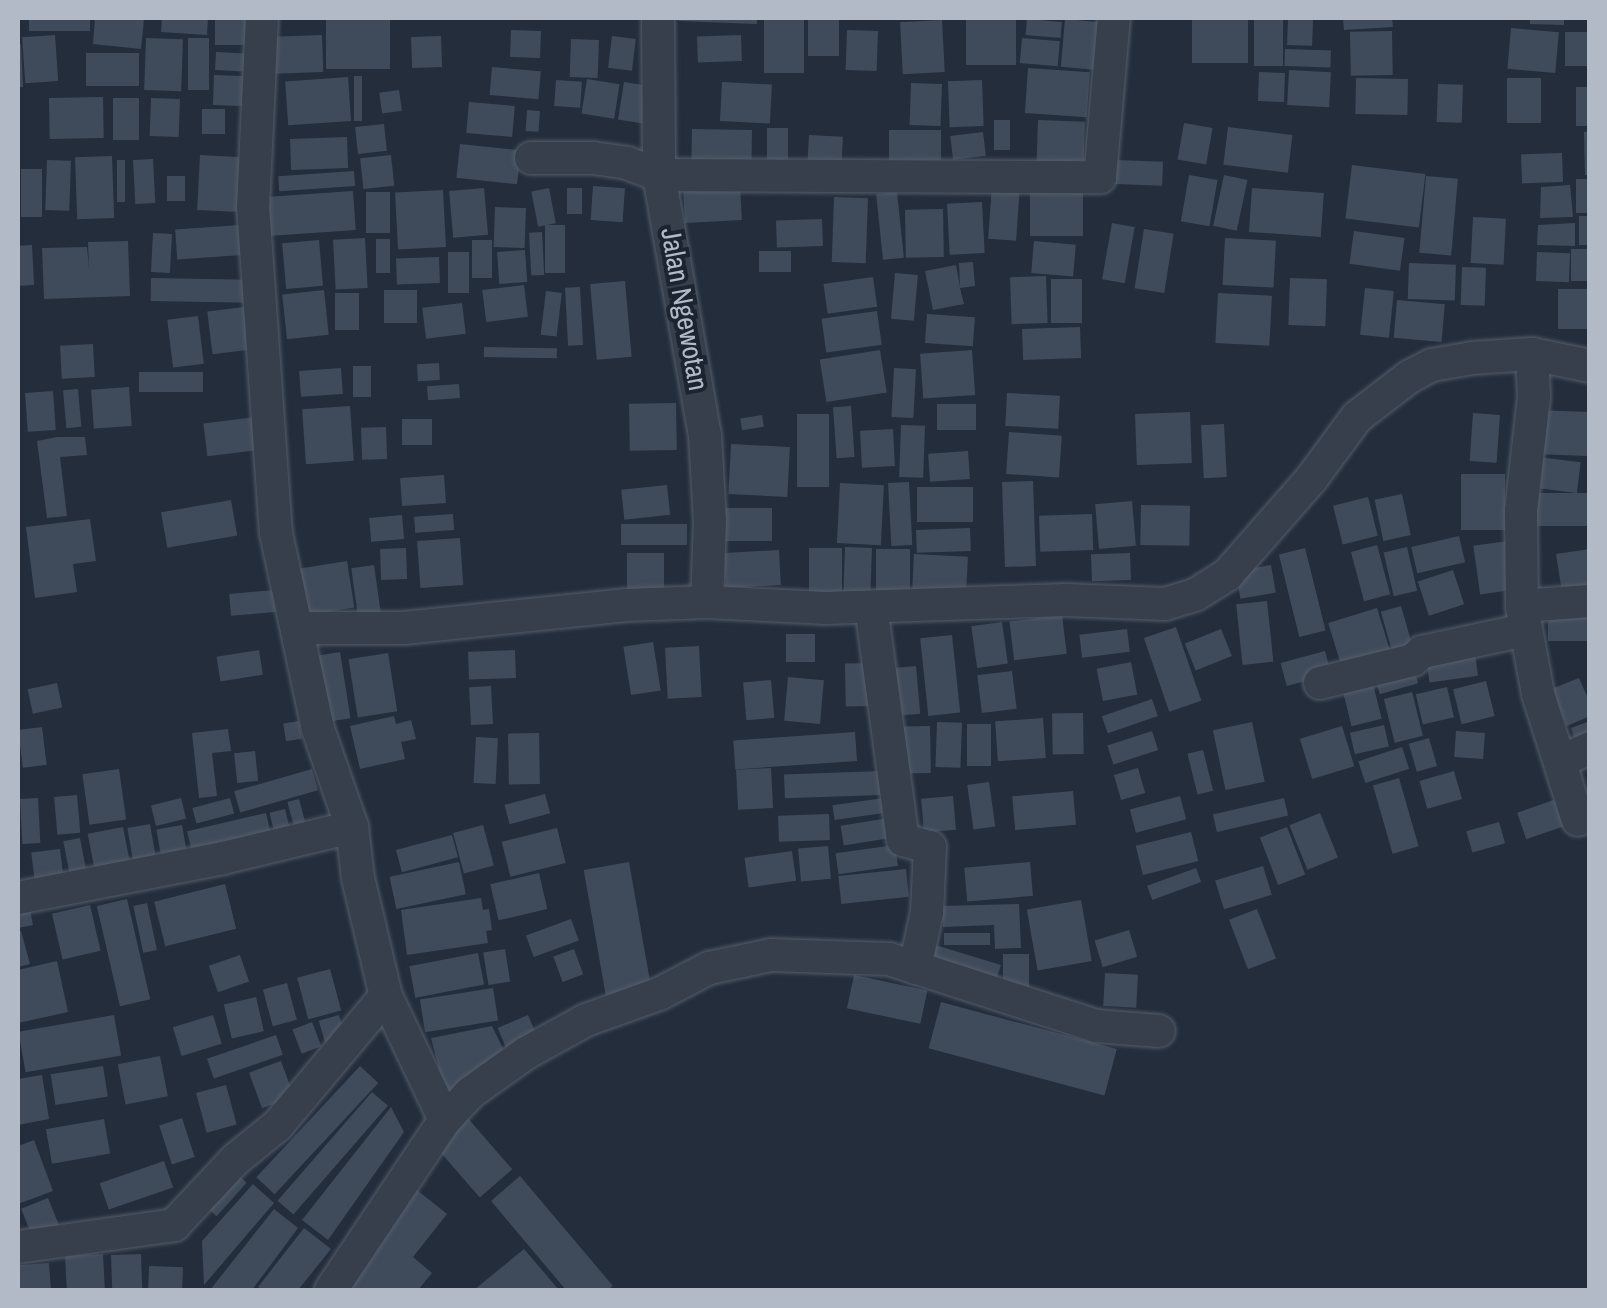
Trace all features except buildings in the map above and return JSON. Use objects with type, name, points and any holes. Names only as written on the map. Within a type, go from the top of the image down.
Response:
[{"type":"street","points":[[262,18],[253,206],[276,533],[318,729],[352,827],[358,878],[386,996],[445,1120]]},
{"type":"street","name":"Jalan Ngewotan","points":[[658,18],[660,175],[705,435],[710,522],[707,602]]},
{"type":"street","points":[[531,158],[593,158],[627,163],[660,175],[1100,177],[1114,18]]},
{"type":"street","points":[[298,628],[404,628],[627,605],[707,602],[871,607],[1066,600],[1165,604],[1195,595],[1228,574],[1262,539],[1356,417],[1382,395],[1432,364],[1532,354],[1590,366]]},
{"type":"street","points":[[1532,354],[1534,397],[1521,511],[1523,618],[1538,694],[1575,755],[1578,820]]},
{"type":"street","points":[[1320,684],[1412,660],[1422,652],[1523,618],[1590,601]]},
{"type":"street","points":[[871,607],[904,840],[930,846],[927,912],[915,968]]},
{"type":"street","points":[[18,898],[223,858],[352,827]]},
{"type":"street","points":[[330,1290],[445,1120],[470,1093],[526,1053],[586,1020],[659,994],[709,968],[771,954],[889,959],[1096,1026],[1159,1031]]},
{"type":"street","points":[[18,1247],[174,1225],[236,1158],[278,1124],[386,996]]}]
